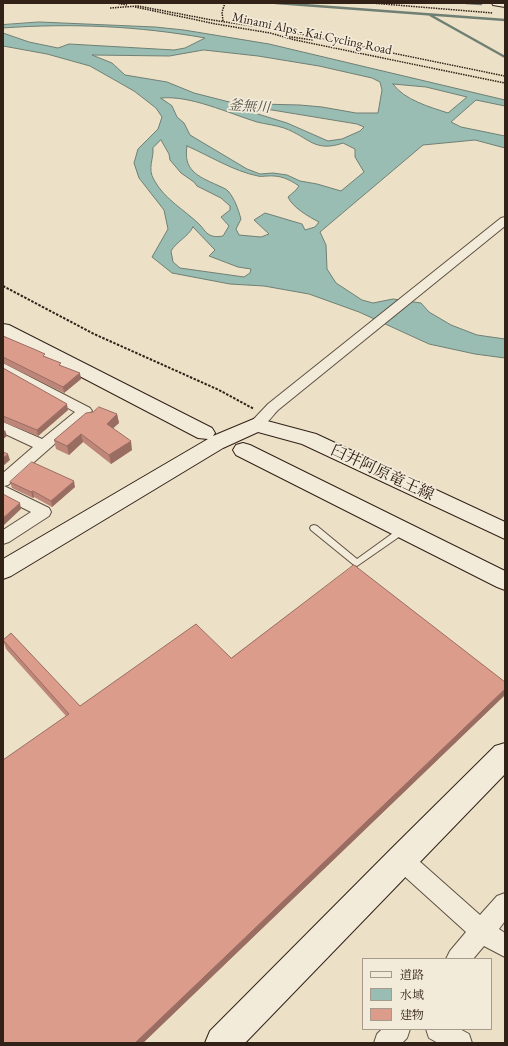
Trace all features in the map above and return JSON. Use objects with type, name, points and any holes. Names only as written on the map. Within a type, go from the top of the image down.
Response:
[{"type":"street","points":[[497,8],[505,4]]},
{"type":"street","points":[[3,570],[264,416],[505,220]]},
{"type":"street","points":[[3,328],[205,433]]},
{"type":"street","points":[[3,368],[85,411],[3,481]]},
{"type":"street","name":"臼井阿原竜王線","points":[[264,416],[309,439],[505,531]]},
{"type":"street","points":[[3,427],[44,446]]},
{"type":"street","points":[[243,450],[404,529],[505,581]]},
{"type":"street","points":[[3,491],[43,512],[3,538]]},
{"type":"street","points":[[222,1043],[401,859],[505,755]]},
{"type":"street","points":[[401,859],[481,931],[505,946]]},
{"type":"street","points":[[459,958],[505,904]]},
{"type":"street","points":[[386,1043],[397,1030]]},
{"type":"street","points":[[440,1030],[460,1043]]},
{"type":"lane","points":[[314,528],[357,562],[404,529]]},
{"type":"path","name":"Minami Alps - Kai Cycling Road","points":[[116,3],[216,24],[279,35],[295,40],[505,83]]},
{"type":"path","points":[[225,3],[222,12],[222,20],[226,23]]},
{"type":"path","points":[[371,3],[497,8]]},
{"type":"path","points":[[110,8],[138,6],[226,23],[280,30],[331,42]]},
{"type":"path","points":[[279,35],[331,42],[505,76]]},
{"type":"path","points":[[3,286],[94,334],[219,390],[264,416]]},
{"type":"water","name":"釜無川","points":[[39,22],[155,27],[184,30],[269,44],[505,100],[505,106],[476,100],[451,122],[461,127],[505,136],[505,148],[475,140],[423,145],[320,232],[326,245],[327,269],[336,283],[362,300],[373,303],[393,299],[421,303],[429,312],[451,325],[477,335],[505,339],[505,358],[475,354],[429,344],[359,312],[309,294],[264,286],[230,284],[172,273],[152,257],[168,229],[164,210],[139,178],[134,163],[138,149],[158,129],[162,117],[156,108],[134,91],[90,66],[47,54],[3,46],[3,33],[29,42],[58,48],[69,44],[174,50],[185,48],[205,38],[130,28],[54,26],[3,28],[3,25]],"holes":[[[204,50],[258,56],[319,66],[372,78],[380,82],[382,90],[378,113],[356,113],[300,105],[241,105],[194,93],[167,82],[125,75],[112,63],[92,55],[169,56]],[[393,84],[426,87],[467,97],[448,113],[410,99]],[[161,98],[184,99],[257,122],[284,128],[318,145],[333,146],[343,143],[355,149],[355,157],[364,172],[341,191],[300,181],[287,175],[273,173],[260,174],[247,169],[190,135],[184,123],[177,117],[172,106]],[[272,110],[357,124],[364,127],[360,131],[342,139],[328,141],[287,123],[248,111]],[[161,140],[169,154],[170,160],[181,173],[194,182],[197,186],[221,198],[230,206],[230,210],[221,217],[229,226],[223,236],[212,236],[208,234],[164,193],[152,176],[151,168],[153,148]],[[187,146],[249,174],[276,176],[288,179],[299,186],[288,197],[290,201],[301,211],[319,222],[315,227],[305,230],[302,224],[265,213],[254,220],[269,234],[261,237],[239,235],[236,229],[241,219],[236,204],[228,191],[198,175],[189,167],[187,161]],[[193,227],[215,250],[209,256],[238,267],[251,269],[250,273],[244,277],[180,268],[173,262],[171,251],[176,244],[188,234]]]},
{"type":"building","points":[[3,336],[45,354],[43,356],[61,363],[59,365],[80,373],[63,387],[3,357]]},
{"type":"building","points":[[3,368],[67,404],[37,430],[3,416]]},
{"type":"building","points":[[99,407],[117,414],[107,424],[131,441],[109,455],[81,434],[67,446],[54,440],[86,413],[93,412]]},
{"type":"building","points":[[3,452],[8,454],[3,458]]},
{"type":"building","points":[[32,462],[74,481],[51,501],[33,491],[31,492],[10,482]]},
{"type":"building","points":[[3,494],[20,503],[3,518]]},
{"type":"building","points":[[354,565],[505,682],[505,689],[135,1043],[3,1043],[3,760],[69,714],[3,640],[11,633],[80,706],[196,624],[231,658]]},
{"type":"waterway","points":[[276,3],[505,20]]},
{"type":"waterway","points":[[466,3],[481,4]]},
{"type":"waterway","points":[[430,15],[505,57]]}]
